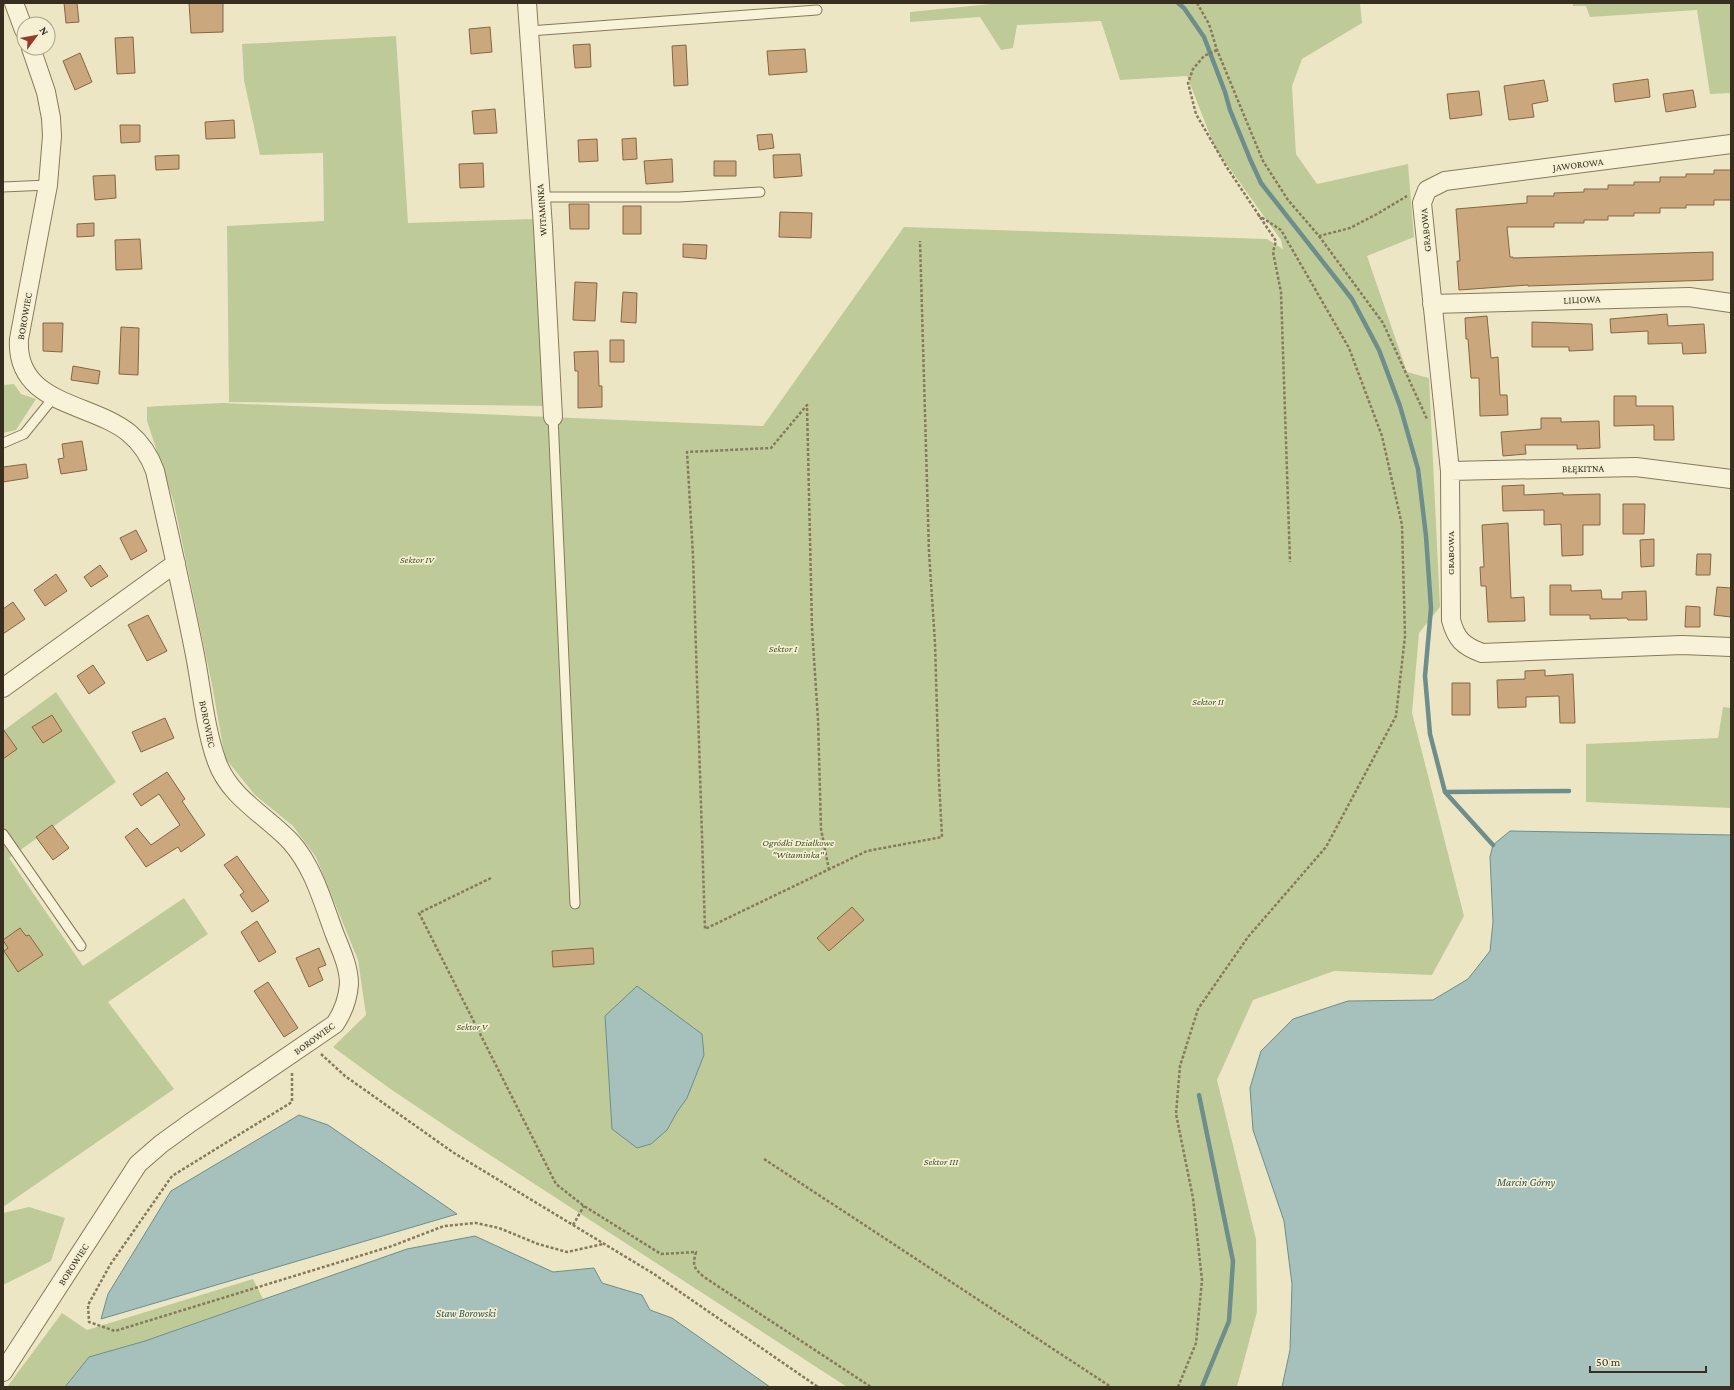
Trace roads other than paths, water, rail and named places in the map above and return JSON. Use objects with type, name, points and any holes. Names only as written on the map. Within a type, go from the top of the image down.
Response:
[{"type":"street","points":[[14,3],[19,16]]},
{"type":"street","name":"WITAMINKA","points":[[527,3],[554,417]]},
{"type":"street","name":"BOROWIEC","points":[[3,1372],[138,1164],[161,1144],[190,1123],[335,1024],[342,1013],[348,992],[347,970],[318,887],[304,860],[285,837],[237,793],[218,764],[203,703],[176,563],[155,471],[142,446],[128,432],[54,397],[39,388],[27,374],[21,360],[19,345],[48,185],[52,136],[51,118],[46,92],[34,56]]},
{"type":"street","name":"JAWOROWA","points":[[1427,190],[1445,181],[1731,144]]},
{"type":"street","name":"GRABOWA","points":[[1427,190],[1422,203],[1450,471],[1451,620],[1454,632],[1461,641],[1471,649],[1482,653],[1682,645],[1731,646]]},
{"type":"street","name":"LILIOWA","points":[[1432,304],[1689,297],[1731,303]]},
{"type":"street","name":"BŁĘKITNA","points":[[1450,471],[1636,467],[1723,479]]},
{"type":"street","points":[[3,688],[176,563]]},
{"type":"lane","points":[[529,31],[817,10]]},
{"type":"lane","points":[[3,187],[48,185]]},
{"type":"lane","points":[[540,197],[679,197],[760,192]]},
{"type":"lane","points":[[3,443],[24,434],[54,397]]},
{"type":"lane","points":[[554,417],[575,904]]},
{"type":"lane","points":[[3,834],[81,946]]},
{"type":"water","name":"Marcin Górny","points":[[1510,831],[1731,835],[1731,1387],[1282,1387],[1290,1350],[1292,1284],[1284,1221],[1253,1130],[1250,1088],[1261,1051],[1293,1019],[1348,1001],[1433,1000],[1468,979],[1490,951],[1493,922],[1490,857],[1493,845]]},
{"type":"water","points":[[637,986],[702,1034],[704,1055],[687,1098],[667,1130],[651,1144],[637,1148],[612,1129],[605,1016]]},
{"type":"water","points":[[299,1115],[328,1125],[457,1214],[101,1319],[108,1294],[171,1191]]},
{"type":"water","name":"Staw Borowski","points":[[475,1236],[553,1272],[594,1268],[602,1283],[642,1295],[650,1310],[672,1318],[770,1387],[65,1387],[89,1357],[145,1341],[407,1249]]},
{"type":"waterway","points":[[1178,3],[1184,8],[1204,37],[1225,92],[1230,110],[1261,183],[1352,299],[1379,350],[1400,406],[1418,469],[1426,536],[1431,608],[1425,676],[1430,734],[1445,792],[1493,845]]},
{"type":"waterway","points":[[1445,792],[1569,791]]},
{"type":"waterway","points":[[1199,1095],[1233,1261],[1229,1321],[1202,1387]]},
{"type":"park label","name":"Sektor IV","points":[[417,559]]},
{"type":"park label","name":"Sektor I","points":[[783,648]]},
{"type":"park label","name":"Sektor II","points":[[1208,701]]},
{"type":"park label","name":"Ogródki Działkowe \"Witaminka\"","points":[[798,848]]},
{"type":"park label","name":"Sektor V","points":[[472,1026]]},
{"type":"park label","name":"Sektor III","points":[[941,1161]]}]
